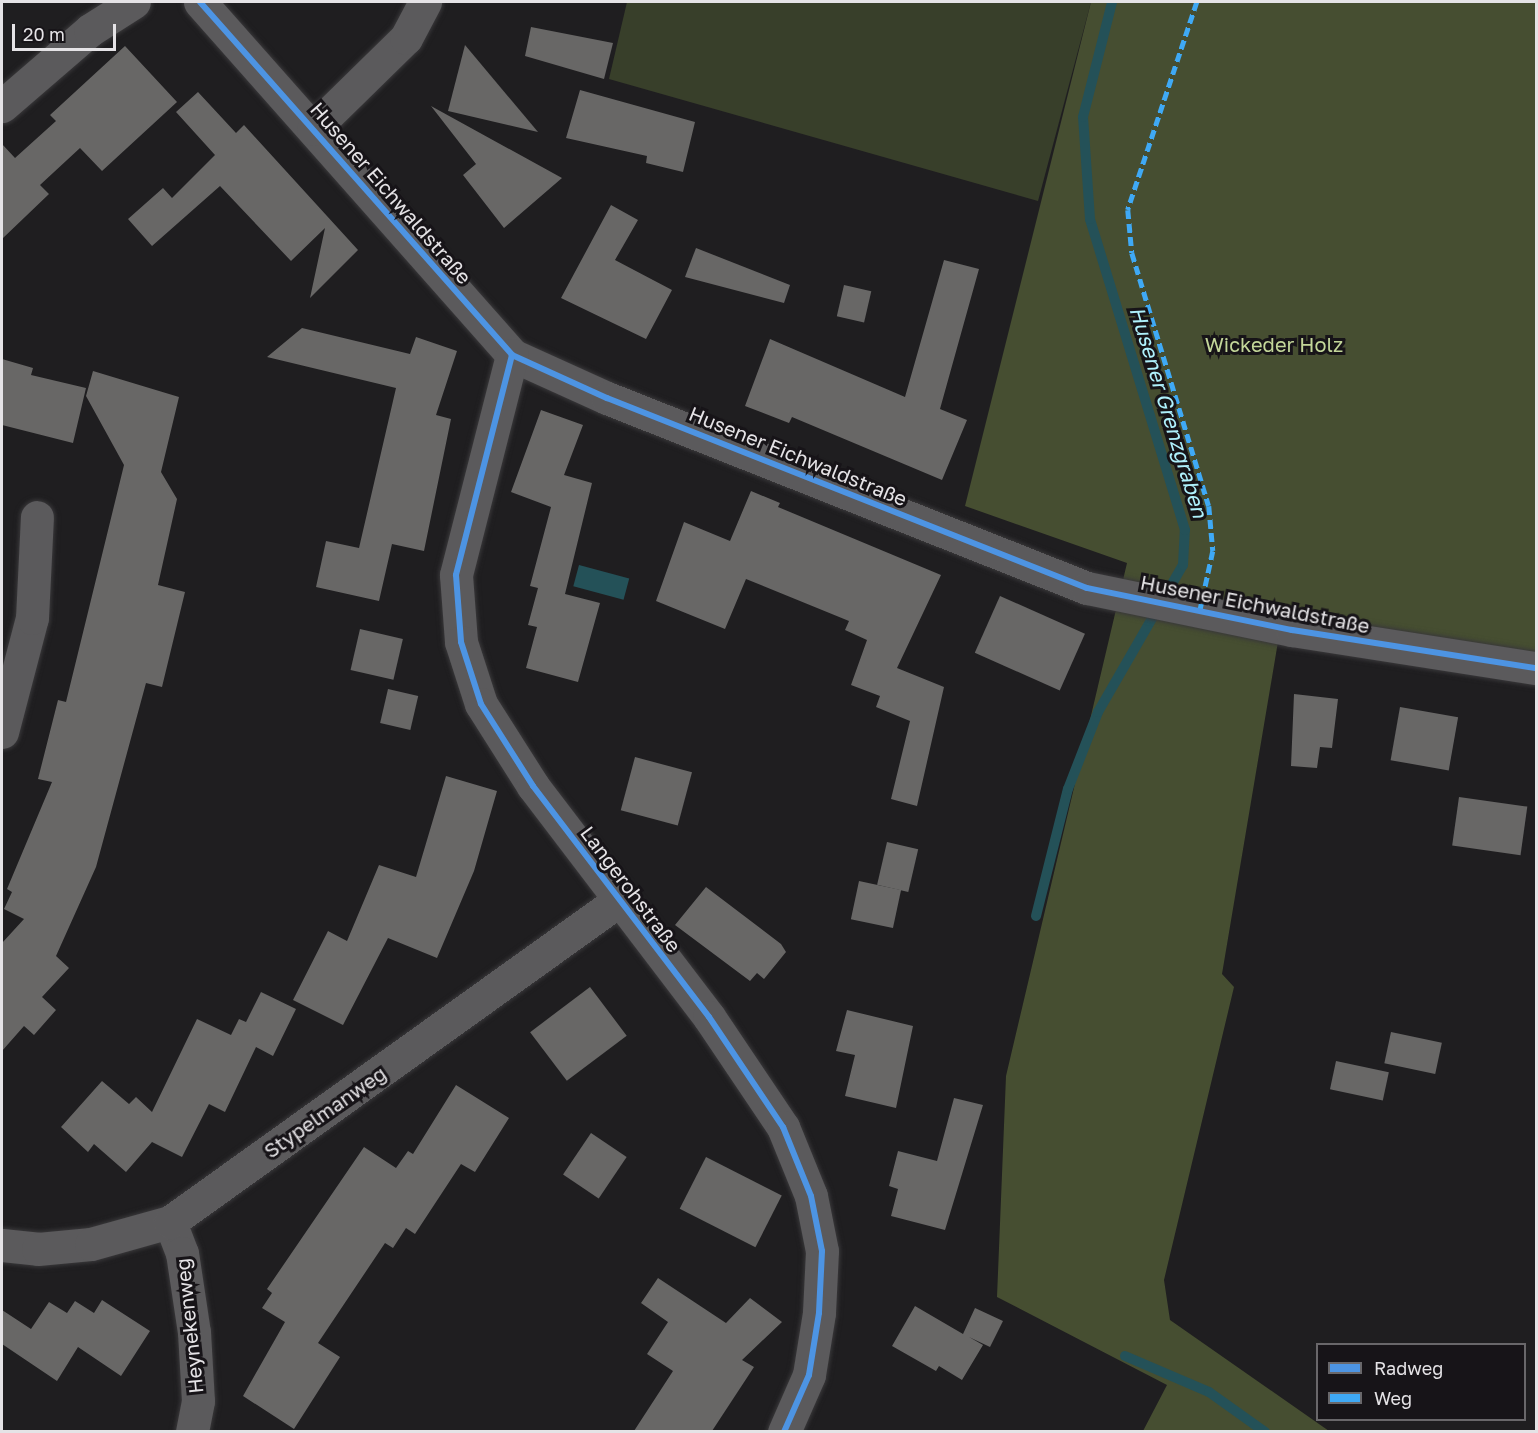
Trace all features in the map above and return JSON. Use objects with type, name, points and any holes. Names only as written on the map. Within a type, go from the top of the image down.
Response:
[{"type":"street","points":[[2,106],[90,30],[134,2]]},
{"type":"street","name":"Husener Eichwaldstraße","points":[[200,2],[512,355],[607,398],[1087,588],[1188,609],[1536,668]]},
{"type":"street","points":[[313,129],[406,38],[425,2]]},
{"type":"street","name":"Langerohstraße","points":[[512,355],[456,575],[461,642],[481,704],[533,786],[747,1071],[783,1127],[811,1196],[822,1251],[819,1313],[809,1375],[784,1431]]},
{"type":"street","points":[[2,732],[32,618],[37,517]]},
{"type":"street","name":"Stypelmanweg","points":[[2,1245],[38,1249],[91,1244],[170,1222],[618,901]]},
{"type":"street","name":"Heynekenweg","points":[[170,1222],[182,1252],[194,1332],[198,1401],[192,1431]]},
{"type":"green space","points":[[627,2],[1091,2],[1038,201],[609,79]]},
{"type":"green space","name":"Wickeder Holz","points":[[1091,2],[1536,2],[1536,655],[1283,612],[1222,974],[1234,987],[1164,1280],[1170,1320],[1329,1431],[1143,1431],[1167,1385],[997,1297],[1006,1076],[1127,563],[965,506]]},
{"type":"water","points":[[579,565],[629,578],[624,600],[573,586]]},
{"type":"building","points":[[531,27],[613,43],[604,79],[525,56]]},
{"type":"building","points":[[465,45],[538,132],[448,111]]},
{"type":"building","points":[[125,46],[177,102],[102,171],[80,148],[40,185],[49,194],[2,239],[2,144],[15,158],[56,121],[50,115]]},
{"type":"building","points":[[580,90],[695,122],[683,172],[646,163],[647,156],[566,138]]},
{"type":"building","points":[[198,92],[236,133],[244,125],[358,250],[310,298],[325,228],[291,261],[220,186],[152,246],[128,219],[163,188],[172,198],[215,155],[176,112]]},
{"type":"building","points":[[431,106],[562,178],[504,228],[463,175],[476,164]]},
{"type":"building","points":[[611,205],[638,220],[615,260],[672,290],[646,339],[561,298]]},
{"type":"building","points":[[696,248],[790,285],[784,303],[685,277]]},
{"type":"building","points":[[944,260],[979,269],[940,409],[967,420],[942,480],[792,417],[789,423],[745,406],[770,339],[905,397]]},
{"type":"building","points":[[844,285],[871,291],[864,322],[837,316]]},
{"type":"building","points":[[302,328],[410,354],[416,337],[457,351],[436,415],[451,419],[424,551],[392,544],[379,601],[316,587],[326,541],[359,548],[396,388],[267,357]]},
{"type":"building","points":[[2,359],[33,368],[31,375],[86,388],[73,443],[2,425]]},
{"type":"building","points":[[93,371],[179,397],[161,472],[177,499],[158,585],[185,592],[162,687],[146,683],[96,867],[56,956],[69,968],[42,997],[56,1010],[34,1035],[24,1026],[2,1051],[2,943],[24,919],[4,909],[12,892],[7,889],[52,782],[38,779],[58,700],[66,702],[124,465],[86,396]]},
{"type":"building","points":[[541,410],[583,425],[564,475],[592,483],[565,594],[600,603],[578,682],[526,668],[537,627],[528,625],[538,588],[530,586],[551,507],[511,492]]},
{"type":"building","points":[[751,491],[780,503],[778,507],[941,575],[897,668],[944,687],[917,806],[891,799],[910,721],[876,707],[880,696],[851,685],[867,640],[845,630],[849,621],[746,579],[725,629],[656,601],[684,522],[730,541]]},
{"type":"building","points":[[1000,596],[1085,634],[1060,690],[975,653]]},
{"type":"building","points":[[360,629],[403,639],[393,680],[351,670]]},
{"type":"building","points":[[388,689],[418,696],[410,730],[380,723]]},
{"type":"building","points":[[1294,694],[1338,699],[1332,748],[1320,747],[1317,768],[1291,766]]},
{"type":"building","points":[[1400,707],[1458,717],[1449,770],[1391,760]]},
{"type":"building","points":[[635,757],[692,772],[678,825],[621,810]]},
{"type":"building","points":[[446,776],[497,791],[474,871],[437,958],[388,938],[343,1025],[293,1000],[328,931],[347,941],[379,865],[416,877]]},
{"type":"building","points":[[1459,797],[1527,807],[1521,855],[1452,846]]},
{"type":"building","points":[[887,842],[918,849],[908,892],[877,885]]},
{"type":"building","points":[[859,881],[901,890],[893,928],[851,919]]},
{"type":"building","points":[[706,887],[781,944],[786,952],[764,979],[757,973],[750,981],[675,925]]},
{"type":"building","points":[[590,987],[627,1036],[567,1081],[530,1032]]},
{"type":"building","points":[[261,992],[296,1009],[273,1056],[256,1047],[225,1112],[209,1104],[182,1157],[152,1142],[126,1172],[94,1144],[88,1152],[61,1127],[102,1081],[129,1104],[136,1097],[152,1112],[197,1019],[231,1035],[239,1019],[246,1022]]},
{"type":"building","points":[[847,1010],[913,1026],[896,1108],[845,1096],[855,1055],[836,1051]]},
{"type":"building","points":[[1391,1032],[1442,1043],[1435,1074],[1384,1063]]},
{"type":"building","points":[[1336,1061],[1389,1072],[1383,1101],[1330,1089]]},
{"type":"building","points":[[456,1085],[509,1118],[475,1172],[461,1164],[415,1234],[406,1228],[393,1248],[385,1243],[318,1343],[340,1357],[294,1429],[243,1396],[285,1322],[262,1308],[272,1293],[267,1289],[364,1147],[396,1168],[408,1151],[413,1154]]},
{"type":"building","points":[[954,1098],[983,1105],[945,1230],[891,1216],[898,1189],[889,1186],[898,1151],[937,1161]]},
{"type":"building","points":[[591,1133],[627,1157],[599,1198],[563,1174]]},
{"type":"building","points":[[706,1157],[782,1196],[755,1247],[680,1209]]},
{"type":"building","points":[[658,1278],[726,1323],[750,1298],[782,1322],[742,1360],[754,1367],[712,1431],[634,1431],[673,1371],[647,1354],[668,1322],[641,1303]]},
{"type":"building","points":[[102,1300],[150,1331],[121,1376],[78,1347],[57,1381],[2,1344],[2,1310],[31,1329],[49,1302],[67,1313],[75,1301],[94,1313]]},
{"type":"building","points":[[915,1306],[963,1334],[975,1308],[1003,1321],[990,1347],[969,1337],[983,1345],[962,1380],[939,1366],[936,1371],[892,1346]]},
{"type":"waterway","name":"Husener Grenzgraben","points":[[1036,916],[1068,789],[1098,712],[1183,565],[1185,530],[1090,219],[1083,117],[1112,2]]},
{"type":"waterway","name":"Husener Grenzgraben","points":[[1125,1356],[1209,1392],[1265,1432]]},
{"type":"marked path","points":[[1197,2],[1128,210],[1132,253],[1209,506],[1213,551],[1200,611]]},
{"type":"cycle path","points":[[200,2],[512,355],[607,398],[1087,588],[1292,630],[1536,668]]},
{"type":"cycle path","points":[[512,355],[456,575],[461,642],[481,704],[533,786],[709,1017],[783,1127],[811,1196],[822,1251],[819,1313],[809,1375],[784,1432]]}]
